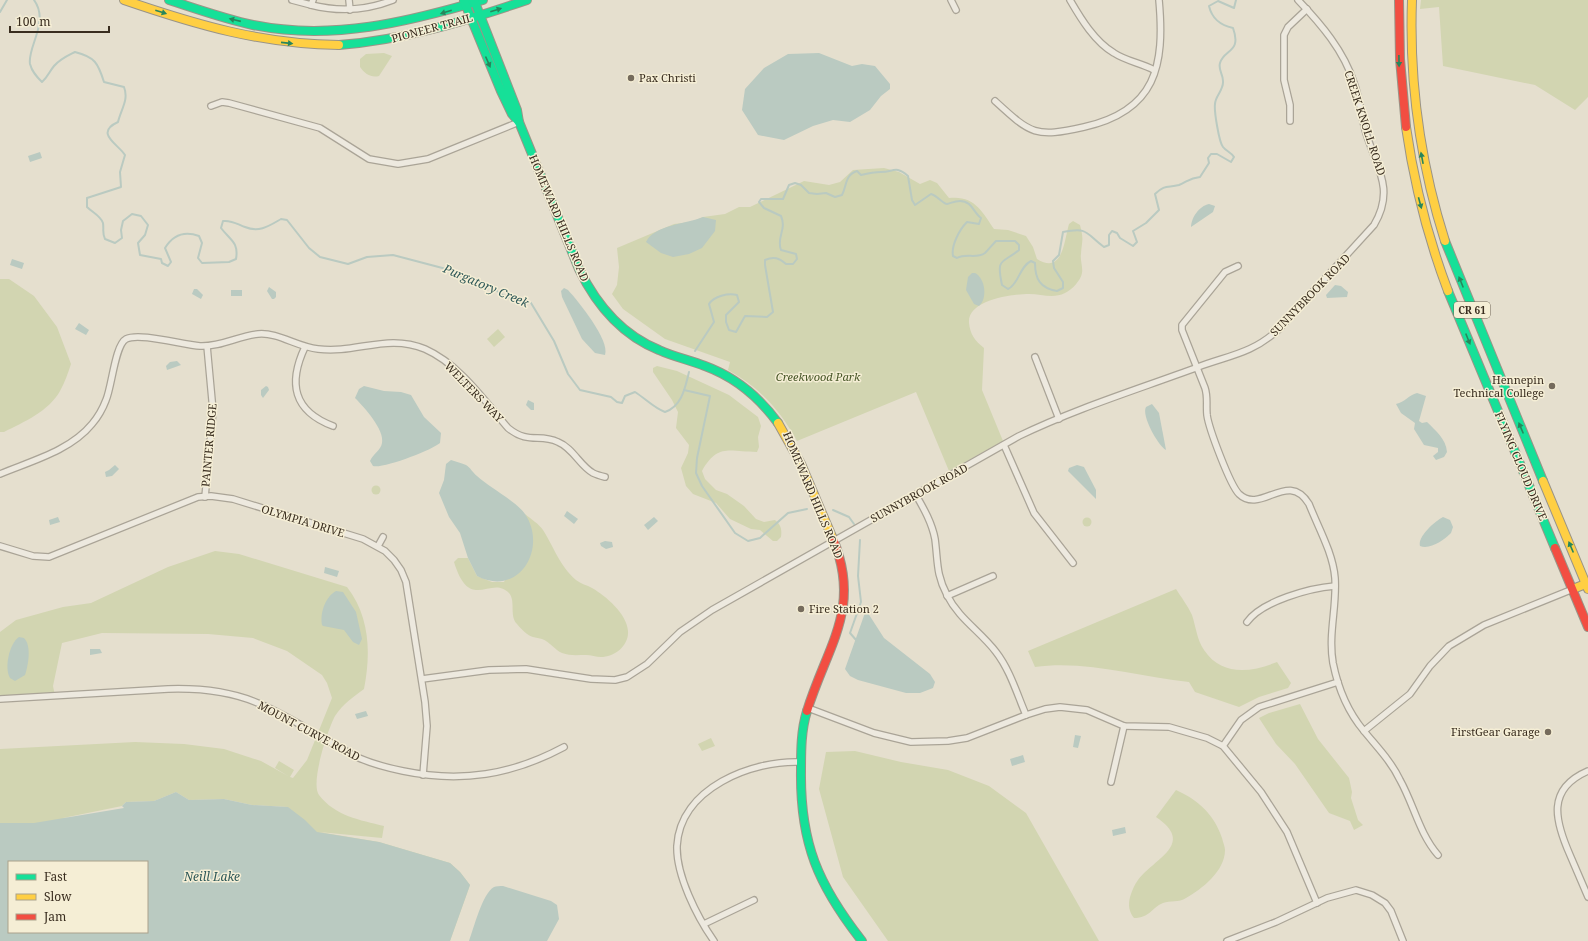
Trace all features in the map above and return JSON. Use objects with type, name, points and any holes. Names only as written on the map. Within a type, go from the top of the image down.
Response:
[{"type":"main road","name":"PIONEER TRAIL","points":[[124,0],[244,37],[305,44],[372,42],[417,34],[527,0]]},
{"type":"main road","name":"PIONEER TRAIL","points":[[169,0],[238,21],[265,27],[315,31],[337,31],[382,27],[430,16],[465,3],[477,1]]},
{"type":"main road","name":"FLYING CLOUD DRIVE","points":[[1399,0],[1399,69],[1407,142],[1415,184],[1429,234],[1445,281],[1470,345],[1588,627]]},
{"type":"main road","name":"FLYING CLOUD DRIVE","points":[[1412,0],[1410,23],[1412,80],[1416,121],[1428,187],[1450,256],[1587,585]]},
{"type":"main road","name":"HOMEWARD HILLS ROAD","points":[[477,1],[480,15],[518,110],[519,122],[578,267],[598,301],[616,321],[637,338],[657,349],[717,370],[734,379],[763,402],[776,417],[796,450],[843,566],[846,581],[844,610],[808,708],[803,735],[801,762],[801,809],[803,828],[826,891],[837,909],[862,941]]},
{"type":"main road","name":"HOMEWARD HILLS ROAD","points":[[465,3],[501,91],[512,114],[519,122]]},
{"type":"main road","points":[[1573,589],[1587,585]]},
{"type":"street","points":[[292,0],[340,10],[371,7],[393,0]]},
{"type":"street","points":[[349,0],[350,10]]},
{"type":"street","points":[[951,0],[956,10]]},
{"type":"street","points":[[1070,0],[1087,26],[1103,45],[1113,53],[1154,70]]},
{"type":"street","points":[[995,101],[1028,128],[1047,133],[1056,133],[1094,125],[1121,114],[1139,100],[1146,90],[1160,53],[1161,40],[1159,0]]},
{"type":"street","name":"CREEK KNOLL ROAD","points":[[1298,0],[1307,9],[1338,50],[1354,83],[1366,131],[1383,179],[1385,191],[1381,214]]},
{"type":"street","points":[[1290,121],[1290,105],[1284,80],[1284,35],[1288,27],[1307,9]]},
{"type":"street","points":[[211,106],[222,102],[229,103],[306,123],[320,128],[369,159],[398,164],[428,159],[519,122]]},
{"type":"street","name":"SUNNYBROOK ROAD","points":[[422,679],[489,670],[526,669],[603,681],[627,677],[647,664],[696,620],[1033,429],[1198,367],[1251,350],[1265,341],[1342,261],[1374,225],[1381,214]]},
{"type":"street","points":[[1238,266],[1225,272],[1182,325],[1182,330],[1208,395],[1207,413],[1211,430],[1234,488],[1244,498],[1256,500],[1285,490],[1299,493],[1305,497],[1330,556],[1335,586],[1335,605],[1331,637],[1333,661],[1338,682],[1347,705],[1364,731],[1393,766],[1401,781],[1427,843],[1438,855]]},
{"type":"street","name":"WELTERS WAY","points":[[0,474],[68,445],[91,425],[107,399],[119,348],[126,339],[138,336],[206,346],[258,334],[267,334],[305,347],[334,350],[383,342],[398,342],[426,350],[451,366],[508,428],[516,434],[524,438],[552,439],[560,442],[592,473],[605,477]]},
{"type":"street","name":"PAINTER RIDGE","points":[[204,497],[213,411],[206,346]]},
{"type":"street","points":[[305,347],[296,368],[295,378],[298,397],[310,413],[333,426]]},
{"type":"street","points":[[1035,357],[1059,418]]},
{"type":"street","points":[[1004,445],[1034,513],[1072,563]]},
{"type":"street","points":[[916,495],[932,526],[935,540],[937,569],[947,596],[956,611],[996,652],[1010,677],[1026,715]]},
{"type":"street","name":"OLYMPIA DRIVE","points":[[0,546],[33,556],[49,557],[198,497],[233,499],[363,539],[378,546],[394,560],[401,570],[406,582],[422,679],[427,726],[424,775]]},
{"type":"street","points":[[1241,504],[1244,498]]},
{"type":"street","points":[[378,546],[383,537]]},
{"type":"street","points":[[947,596],[993,576]]},
{"type":"street","points":[[1247,622],[1258,610],[1302,592],[1335,586]]},
{"type":"street","points":[[1364,731],[1405,698],[1438,656],[1460,638],[1484,625],[1573,589]]},
{"type":"street","points":[[1223,746],[1241,720],[1259,707],[1338,682]]},
{"type":"street","name":"MOUNT CURVE ROAD","points":[[0,699],[191,688],[216,691],[260,704],[361,758],[384,767],[445,778],[467,777],[517,768],[564,747]]},
{"type":"street","points":[[808,708],[892,739],[923,742],[948,741],[967,738],[1045,709],[1073,707],[1087,710],[1124,726],[1168,727],[1207,738],[1223,746],[1261,792],[1287,832],[1317,903]]},
{"type":"street","points":[[1111,782],[1124,726]]},
{"type":"street","points":[[714,941],[704,924],[680,872],[677,846],[679,832],[691,808],[713,788],[743,771],[777,763],[801,762]]},
{"type":"street","points":[[1588,771],[1574,778],[1566,787],[1557,809],[1560,832],[1588,897]]},
{"type":"street","points":[[1227,941],[1276,922],[1342,892],[1356,890],[1372,895],[1385,903],[1391,911],[1402,941]]},
{"type":"street","points":[[704,924],[754,900]]},
{"type":"green space","points":[[1421,0],[1588,0],[1588,97],[1575,110],[1535,85],[1443,66],[1439,7],[1420,9]]},
{"type":"green space","points":[[384,53],[392,56],[379,76],[368,75],[360,67],[360,59],[366,54]]},
{"type":"green space","name":"Creekwood Park","points":[[884,168],[899,172],[920,184],[930,180],[937,183],[949,198],[965,199],[971,202],[981,210],[994,229],[1008,230],[1026,236],[1033,247],[1037,259],[1046,263],[1052,263],[1061,254],[1069,224],[1073,221],[1080,225],[1082,237],[1082,273],[1078,282],[1070,290],[1056,296],[1029,294],[1002,297],[983,304],[975,309],[970,315],[969,323],[972,334],[978,343],[984,348],[982,390],[1003,441],[949,471],[916,392],[797,441],[776,409],[768,400],[749,384],[728,370],[730,362],[665,339],[623,309],[612,294],[617,285],[619,267],[617,248],[674,224],[691,222],[703,217],[725,214],[739,207],[750,207],[804,181],[829,185],[840,182],[853,170]]},
{"type":"green space","points":[[0,279],[9,279],[34,296],[57,327],[71,364],[65,381],[55,398],[43,410],[4,432],[0,432]]},
{"type":"green space","points":[[498,329],[505,337],[494,347],[487,339]]},
{"type":"green space","points":[[657,366],[677,371],[729,395],[758,417],[761,426],[758,437],[759,447],[757,452],[725,451],[719,453],[713,456],[702,471],[705,479],[716,490],[727,494],[744,506],[756,519],[764,522],[775,520],[781,527],[781,537],[777,541],[773,541],[760,530],[751,529],[730,519],[716,503],[693,494],[686,486],[681,468],[688,453],[689,445],[676,428],[678,412],[672,400],[653,372],[653,368]]},
{"type":"green space","points":[[376,485],[381,490],[376,495],[371,490]]},
{"type":"green space","points":[[525,514],[543,530],[565,569],[578,581],[592,588],[603,596],[615,606],[624,618],[627,625],[628,636],[623,646],[616,653],[601,657],[562,653],[545,640],[529,635],[519,626],[513,617],[512,600],[509,593],[502,588],[495,587],[474,590],[467,586],[460,577],[454,562],[458,558],[468,558],[477,576],[492,582],[504,582],[531,530]]},
{"type":"green space","points":[[1087,517],[1092,522],[1087,527],[1082,522]]},
{"type":"green space","points":[[215,551],[239,554],[347,587],[355,599],[360,611],[367,636],[368,662],[366,676],[364,689],[341,708],[335,716],[324,744],[318,768],[317,789],[319,795],[325,802],[340,812],[357,819],[384,826],[382,838],[319,832],[379,842],[450,863],[460,872],[470,885],[450,941],[0,941],[0,749],[135,742],[184,744],[224,749],[261,761],[288,776],[275,768],[279,761],[294,770],[290,777],[293,778],[307,760],[332,698],[327,683],[322,675],[287,651],[253,638],[208,634],[102,633],[62,643],[53,686],[55,696],[0,699],[0,632],[16,620],[63,607],[91,603],[168,567]],"holes":[[[176,792],[189,800],[224,799],[252,805],[288,807],[63,818],[122,806],[126,802],[154,801]]]},
{"type":"green space","points":[[1176,589],[1192,615],[1198,638],[1204,650],[1211,659],[1219,665],[1238,670],[1258,668],[1277,662],[1291,683],[1288,688],[1259,697],[1239,707],[1195,692],[1189,682],[1093,667],[1054,665],[1035,667],[1028,651]]},
{"type":"green space","points":[[1300,704],[1318,739],[1349,778],[1352,792],[1351,798],[1358,820],[1363,825],[1354,830],[1350,821],[1329,813],[1295,764],[1276,744],[1259,718],[1269,713]]},
{"type":"green space","points":[[711,738],[715,746],[702,751],[698,744]]},
{"type":"green space","points":[[855,751],[901,762],[948,770],[989,786],[1026,813],[1099,941],[888,941],[843,877],[819,789],[826,752]]},
{"type":"green space","points":[[1176,790],[1198,803],[1215,822],[1219,829],[1225,849],[1224,858],[1217,872],[1212,878],[1183,900],[1163,903],[1147,915],[1134,918],[1129,908],[1129,903],[1134,886],[1145,872],[1162,858],[1172,843],[1172,835],[1167,827],[1156,817]]},
{"type":"water","points":[[819,53],[852,66],[862,64],[875,66],[890,84],[890,89],[881,96],[870,110],[850,122],[833,120],[813,126],[784,140],[758,135],[742,110],[745,89],[764,68],[788,54]]},
{"type":"water","points":[[40,152],[42,158],[30,162],[28,156]]},
{"type":"water","points":[[1209,204],[1215,206],[1213,212],[1191,227],[1192,220],[1196,213],[1202,207]]},
{"type":"water","points":[[703,217],[716,220],[715,231],[702,248],[689,254],[673,257],[661,253],[646,242],[650,236],[663,228]]},
{"type":"water","points":[[12,259],[24,263],[22,269],[10,265]]},
{"type":"water","points":[[972,273],[975,273],[981,279],[984,288],[984,298],[979,306],[974,304],[966,290],[968,277]]},
{"type":"water","points":[[1335,285],[1341,286],[1348,292],[1347,297],[1327,298],[1326,295]]},
{"type":"water","points":[[269,287],[276,292],[276,297],[274,299],[272,299],[267,291]]},
{"type":"water","points":[[564,288],[568,290],[592,321],[603,340],[605,355],[595,353],[582,339],[562,297],[561,291]]},
{"type":"water","points":[[194,289],[197,289],[203,295],[201,299],[192,294]]},
{"type":"water","points":[[231,290],[242,290],[242,296],[231,296]]},
{"type":"water","points":[[79,323],[89,330],[86,335],[75,329]]},
{"type":"water","points":[[177,361],[181,365],[167,370],[166,366],[170,362]]},
{"type":"water","points":[[266,386],[269,390],[263,398],[261,395],[261,390]]},
{"type":"water","points":[[364,386],[411,395],[424,417],[441,433],[440,443],[428,450],[387,465],[373,466],[370,461],[379,450],[382,443],[382,438],[373,419],[355,398],[359,389]]},
{"type":"water","points":[[1417,393],[1426,396],[1419,421],[1422,423],[1427,422],[1445,443],[1447,452],[1444,457],[1436,460],[1433,456],[1438,452],[1438,448],[1424,445],[1414,429],[1415,423],[1401,413],[1396,404]]},
{"type":"water","points":[[528,400],[534,403],[534,410],[531,410],[526,405]]},
{"type":"water","points":[[1152,404],[1159,413],[1166,450],[1155,437],[1146,417],[1146,407]]},
{"type":"water","points":[[451,460],[467,466],[477,476],[516,505],[525,514],[531,527],[533,541],[531,554],[525,566],[517,575],[505,580],[492,581],[477,576],[468,558],[460,533],[449,517],[439,493],[444,480],[446,464]]},
{"type":"water","points":[[115,465],[119,469],[112,476],[106,477],[105,472]]},
{"type":"water","points":[[1077,465],[1084,467],[1096,490],[1096,499],[1068,471],[1069,468]]},
{"type":"water","points":[[567,511],[578,519],[574,524],[564,516]]},
{"type":"water","points":[[58,517],[60,522],[50,525],[49,520]]},
{"type":"water","points":[[654,517],[658,521],[648,530],[644,525]]},
{"type":"water","points":[[1443,517],[1450,520],[1453,527],[1451,533],[1445,539],[1428,547],[1420,546],[1421,538],[1424,534],[1431,526]]},
{"type":"water","points":[[605,541],[612,542],[613,547],[606,549],[601,546],[600,543]]},
{"type":"water","points":[[325,567],[339,571],[337,577],[324,573]]},
{"type":"water","points":[[336,591],[343,592],[356,612],[362,639],[359,645],[353,642],[344,630],[322,625],[322,615],[326,601]]},
{"type":"water","points":[[866,610],[884,638],[930,674],[935,682],[933,688],[920,693],[906,693],[858,680],[850,676],[845,669]]},
{"type":"water","points":[[19,637],[24,638],[28,646],[29,656],[25,675],[15,681],[10,678],[8,674],[8,656],[15,640]]},
{"type":"water","points":[[90,649],[100,649],[102,653],[90,655]]},
{"type":"water","points":[[366,711],[368,716],[357,719],[355,714]]},
{"type":"water","points":[[1075,735],[1081,736],[1078,748],[1073,747]]},
{"type":"water","points":[[1023,755],[1025,762],[1012,766],[1010,759]]},
{"type":"water","name":"Neill Lake","points":[[176,792],[189,800],[224,799],[252,805],[288,807],[305,820],[317,832],[379,842],[450,863],[460,872],[470,885],[450,941],[0,941],[0,823],[34,823],[124,808],[122,806],[126,802],[154,801]]},
{"type":"water","points":[[1125,827],[1126,833],[1113,836],[1112,830]]},
{"type":"water","points":[[503,886],[551,901],[557,905],[559,919],[547,941],[469,941],[482,904],[486,897],[494,887]]},
{"type":"waterway","name":"Purgatory Creek","points":[[0,12],[7,0]]},
{"type":"waterway","name":"Purgatory Creek","points":[[34,0],[40,17],[37,34],[30,57],[30,64],[33,72],[42,82],[56,64],[75,52],[87,56],[95,62],[100,70],[104,82],[124,87],[126,96],[118,122],[111,126],[108,130],[108,134],[113,143],[125,155],[120,172],[121,187],[87,198],[87,207],[98,216],[103,223],[105,239],[115,243],[122,238],[121,230],[123,221],[132,214],[141,216],[148,225],[145,235],[138,243],[140,255],[161,259],[162,263],[168,266],[171,262],[165,248],[176,237],[189,234],[199,236],[202,243],[198,258],[202,263],[229,262],[236,259],[237,253],[235,245],[221,228],[223,221],[232,222],[250,229],[259,229],[281,219],[287,220],[309,248],[320,257],[348,264],[367,257],[393,255],[450,270],[460,276],[489,286],[503,295],[515,300],[524,300],[531,303],[554,341],[568,374],[580,390],[611,397],[617,402],[622,403],[625,396],[635,392],[665,412],[671,409],[679,401],[682,396],[689,372]]},
{"type":"waterway","name":"Purgatory Creek","points":[[695,351],[714,322],[709,304],[714,299],[726,295],[737,295],[739,302],[726,315],[726,322],[729,330],[736,332],[745,316],[767,317],[773,312],[765,260],[776,258],[786,264],[793,264],[797,259],[796,254],[781,250],[780,241],[783,225],[781,216],[764,208],[759,202],[761,199],[783,199],[789,185],[795,183],[801,185],[809,193],[826,193],[835,197],[842,195],[848,178],[857,171],[861,175],[873,172],[897,170],[908,176],[912,200],[915,205],[931,194],[936,196],[945,204],[964,201],[970,205],[981,218],[979,224],[967,222],[964,225],[954,243],[953,256],[957,258],[964,256],[979,256],[985,253],[996,241],[1015,241],[1019,245],[1019,250],[1000,265],[1002,285],[1008,289],[1012,287],[1024,267],[1031,261],[1035,263],[1037,278],[1046,288],[1057,291],[1063,288],[1063,282],[1054,268],[1053,261],[1059,255],[1063,232],[1078,230],[1086,232],[1104,247],[1109,245],[1109,235],[1112,231],[1117,233],[1120,238],[1133,246],[1137,242],[1133,231],[1146,223],[1159,210],[1155,194],[1158,191],[1200,177],[1209,163],[1208,158],[1211,154],[1217,154],[1231,162],[1234,157],[1221,144],[1217,126],[1215,101],[1223,84],[1220,63],[1225,55],[1234,46],[1235,36],[1233,28],[1220,23],[1214,18],[1209,6],[1218,1],[1234,8],[1236,0]]},
{"type":"waterway","points":[[684,390],[710,396],[697,458],[696,473],[702,486],[735,533],[748,541],[760,538],[788,513],[807,509]]},
{"type":"waterway","points":[[833,510],[849,517],[854,524]]},
{"type":"waterway","points":[[857,641],[850,633],[861,602],[858,576],[860,540]]},
{"type":"traffic: fast","points":[[169,0],[253,25],[312,31],[370,27],[398,22],[483,0]]},
{"type":"traffic: fast","points":[[464,1],[501,91],[512,114],[519,122],[517,110],[474,0]]},
{"type":"traffic: fast","points":[[339,45],[388,39],[411,34],[458,22],[527,0]]},
{"type":"traffic: fast","points":[[519,122],[579,269],[593,294],[602,306],[622,327],[646,344],[716,371],[736,382],[754,396],[778,423]]},
{"type":"traffic: fast","points":[[1445,241],[1543,481]]},
{"type":"traffic: fast","points":[[1448,291],[1555,548]]},
{"type":"traffic: fast","points":[[807,711],[802,733],[801,771],[804,820],[808,842],[823,882],[847,921],[862,941]]},
{"type":"traffic: slow","points":[[124,0],[230,32],[283,41],[339,45]]},
{"type":"traffic: slow","points":[[1412,0],[1412,62],[1418,122],[1429,182],[1445,241]]},
{"type":"traffic: slow","points":[[1406,127],[1422,210],[1448,291]]},
{"type":"traffic: slow","points":[[778,423],[801,464],[833,539]]},
{"type":"traffic: slow","points":[[1543,481],[1588,589]]},
{"type":"traffic: slow","points":[[1573,589],[1588,583]]},
{"type":"traffic: jam","points":[[1399,0],[1400,59],[1406,127]]},
{"type":"traffic: jam","points":[[807,711],[832,646],[843,607],[844,586],[841,564],[833,539]]},
{"type":"traffic: jam","points":[[1555,548],[1588,627]]},
{"type":"place","name":"Pax Christi","points":[[631,78]]},
{"type":"place","name":"Hennepin Technical College","points":[[1552,386]]},
{"type":"place","name":"Fire Station 2","points":[[801,609]]},
{"type":"place","name":"FirstGear Garage","points":[[1548,732]]}]
